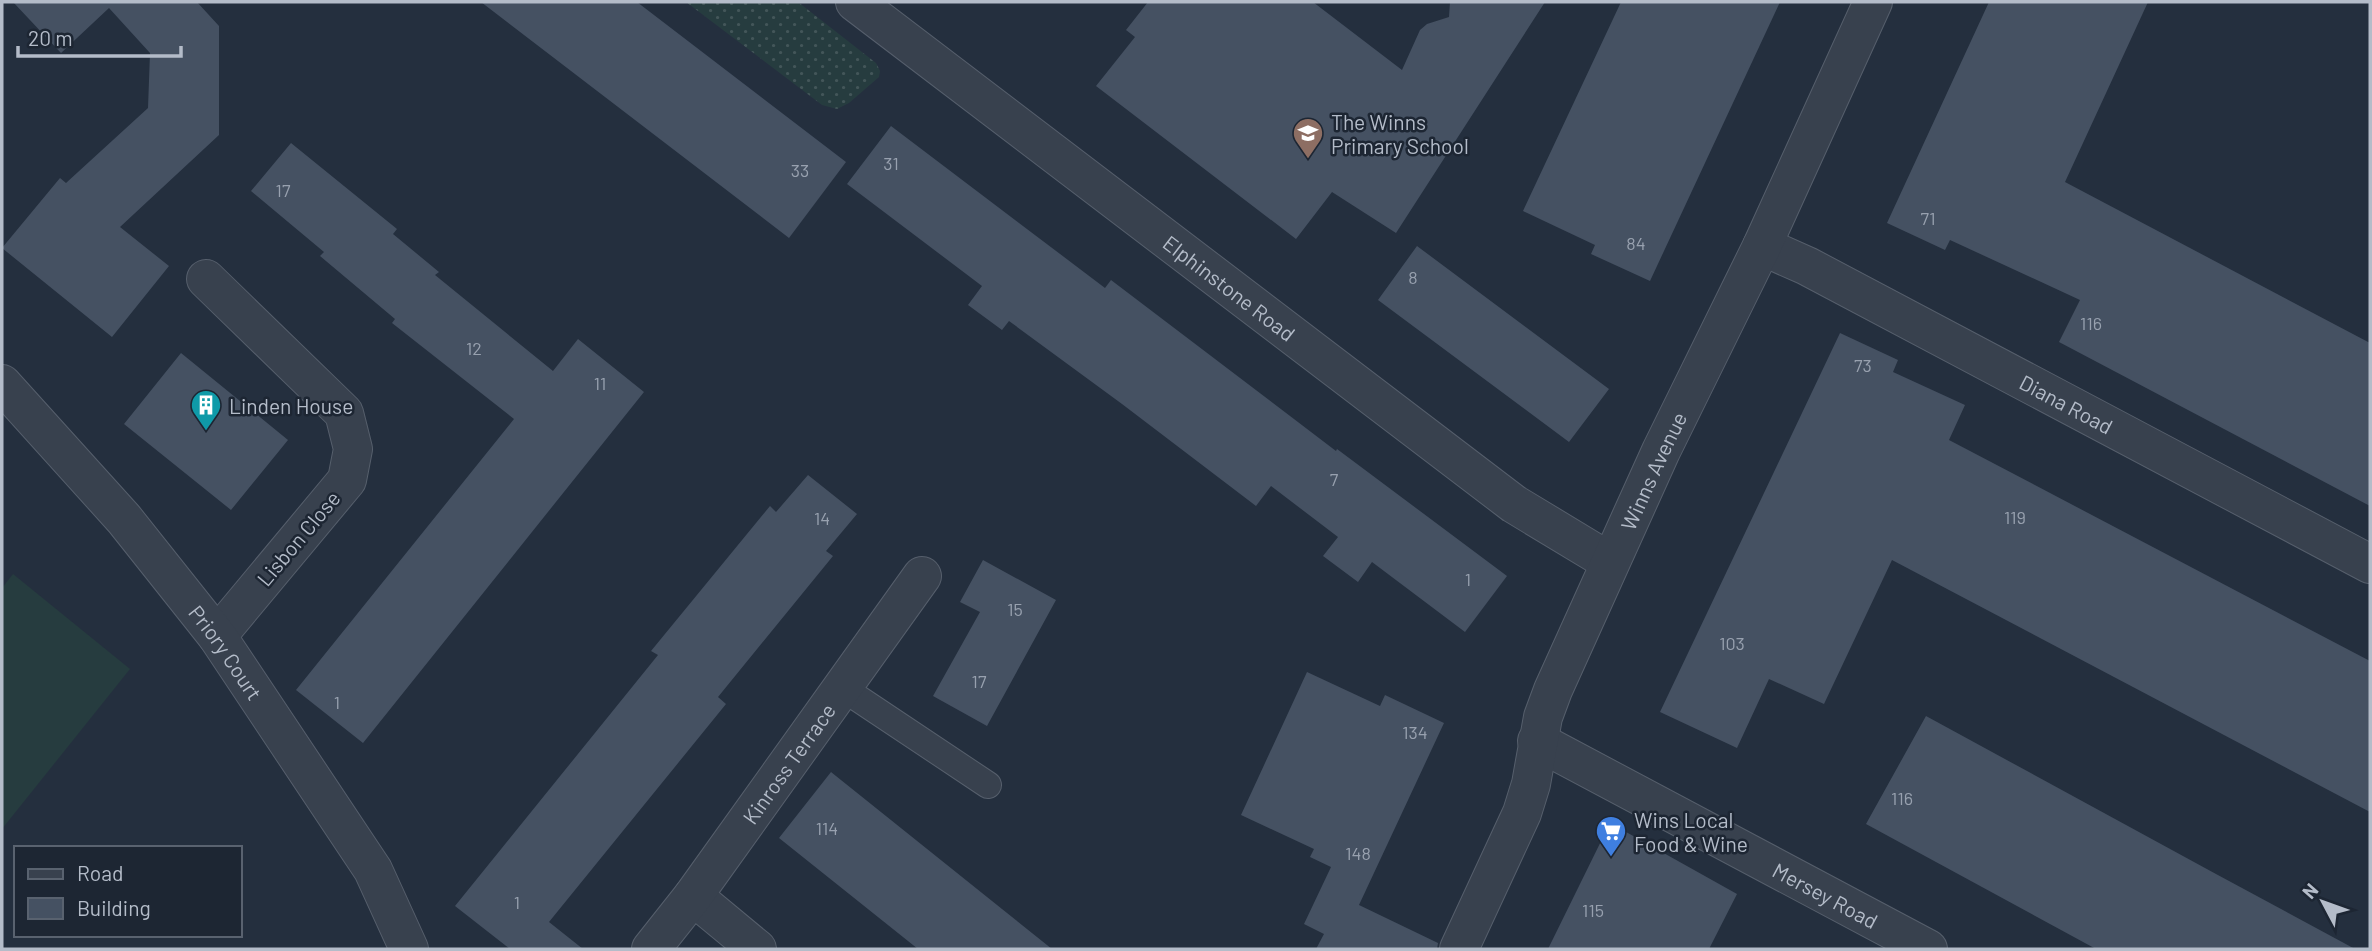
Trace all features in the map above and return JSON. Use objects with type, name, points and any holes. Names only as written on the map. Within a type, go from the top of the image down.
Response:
[{"type":"street","name":"Elphinstone Road","points":[[855,2],[1514,504],[1610,562]]},
{"type":"street","name":"Winns Avenue","points":[[1459,949],[1522,813],[1531,784],[1543,717],[1553,690],[1610,562],[1762,246],[1873,2]]},
{"type":"street","name":"Diana Road","points":[[1762,246],[1807,267],[2370,564]]},
{"type":"street","name":"Lisbon Close","points":[[206,279],[344,413],[352,449],[347,480],[216,636]]},
{"type":"street","name":"Priory Court","points":[[2,384],[124,519],[216,636],[373,870],[409,949]]},
{"type":"street","name":"Kinross Terrace","points":[[650,949],[694,896],[922,576]]},
{"type":"street","name":"Mersey Road","points":[[1537,741],[1928,949]]},
{"type":"street","points":[[694,896],[757,949]]},
{"type":"lane","points":[[844,688],[988,785]]},
{"type":"green space","points":[[686,2],[798,2],[876,63],[880,71],[879,77],[849,103],[837,109],[822,105]]},
{"type":"green space","points":[[13,574],[130,669],[2,829],[2,588]]},
{"type":"building","points":[[13,2],[197,2],[219,26],[219,135],[120,227],[169,266],[112,337],[2,248],[60,178],[66,183],[148,108],[150,53],[109,8],[61,53]]},
{"type":"building","points":[[481,2],[637,2],[846,162],[789,238]]},
{"type":"building","name":"The Winns Primary School","points":[[1148,2],[1313,2],[1402,70],[1420,30],[1427,24],[1449,17],[1450,2],[1545,2],[1396,233],[1332,192],[1296,239],[1096,86],[1135,37],[1126,30]]},
{"type":"building","points":[[1621,2],[1780,2],[1650,281],[1591,254],[1595,245],[1523,211]]},
{"type":"building","points":[[1989,2],[2148,2],[2065,182],[2370,343],[2370,506],[2059,342],[2080,300],[1950,240],[1945,250],[1887,223]]},
{"type":"building","points":[[891,126],[1105,288],[1111,280],[1336,451],[1337,449],[1507,576],[1465,632],[1372,562],[1358,582],[1323,556],[1338,537],[1271,486],[1256,506],[1009,321],[1002,330],[968,305],[982,286],[847,184]]},
{"type":"building","points":[[291,143],[397,229],[393,234],[439,272],[435,275],[553,371],[578,339],[644,392],[363,743],[296,690],[514,419],[392,323],[395,319],[320,256],[324,252],[251,191]]},
{"type":"building","points":[[1417,246],[1609,389],[1569,442],[1378,300]]},
{"type":"building","points":[[1840,333],[1898,360],[1893,372],[1965,405],[1949,440],[2370,661],[2370,812],[1892,560],[1824,704],[1769,679],[1737,748],[1660,712]]},
{"type":"building","name":"Linden House","points":[[181,353],[288,440],[231,510],[124,424]]},
{"type":"building","points":[[808,475],[857,514],[826,551],[833,556],[718,697],[726,704],[549,922],[583,949],[510,949],[455,906],[658,655],[651,651],[770,506],[776,512]]},
{"type":"building","points":[[983,560],[1056,600],[987,726],[933,696],[980,612],[960,602]]},
{"type":"building","points":[[1307,672],[1380,706],[1385,695],[1444,723],[1359,905],[1438,943],[1437,949],[1316,949],[1324,934],[1304,924],[1331,867],[1310,857],[1314,849],[1241,815]]},
{"type":"building","points":[[1926,716],[2355,949],[2096,949],[1866,824]]},
{"type":"building","points":[[831,772],[1052,949],[918,949],[779,838]]},
{"type":"building","points":[[1610,823],[1737,894],[1709,949],[1548,949]]},
{"type":"place","name":"The Winns Primary School","points":[[1308,160]]},
{"type":"place","name":"Linden House","points":[[206,432]]},
{"type":"place","name":"Wins Local Food & Wine","points":[[1611,858]]}]
